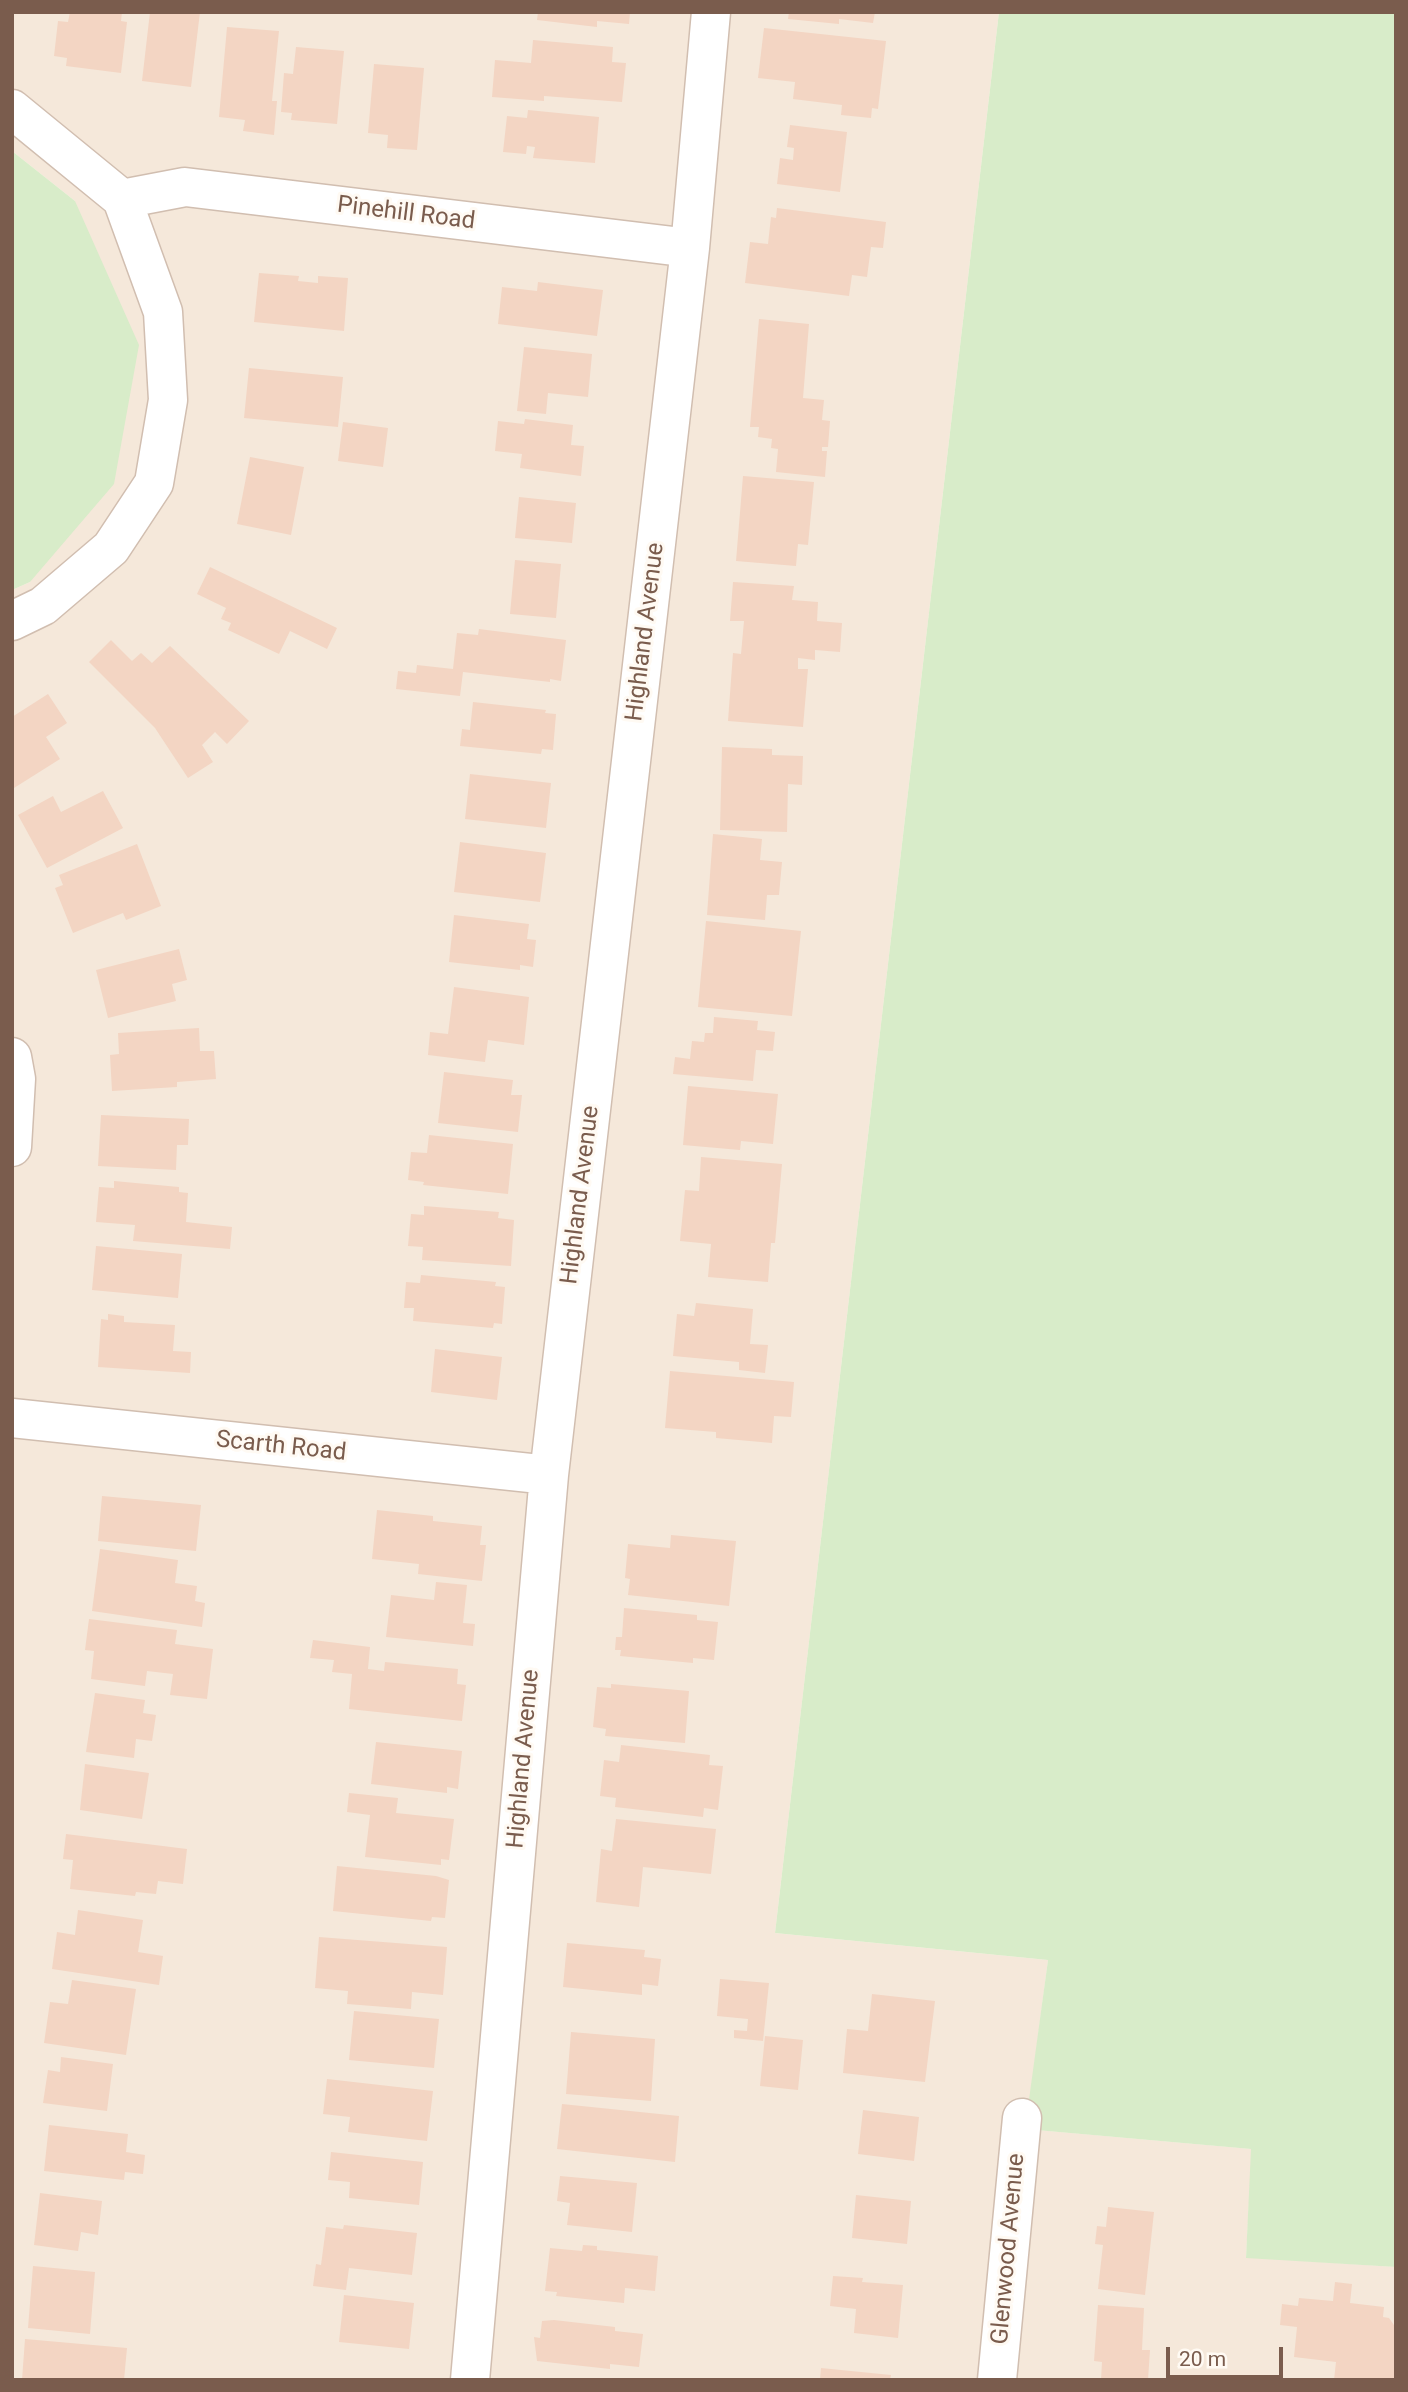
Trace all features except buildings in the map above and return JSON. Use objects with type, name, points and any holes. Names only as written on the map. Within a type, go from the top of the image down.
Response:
[{"type":"street","name":"Highland Avenue","points":[[470,2380],[549,1475],[690,248],[711,12]]},
{"type":"street","points":[[12,109],[122,199],[163,312],[168,400],[154,483],[111,548],[43,606],[12,621]]},
{"type":"street","name":"Pinehill Road","points":[[122,199],[185,187],[690,248]]},
{"type":"street","points":[[12,1057],[16,1079],[12,1147]]},
{"type":"street","name":"Scarth Road","points":[[12,1418],[549,1475]]},
{"type":"street","name":"Glenwood Avenue","points":[[997,2380],[1021,2118]]},
{"type":"shaded area","points":[[12,12],[999,12],[775,1933],[1048,1960],[1026,2129],[1252,2149],[1246,2257],[1396,2267],[1396,2380],[12,2380],[12,590],[30,582],[75,201],[12,151]]},
{"type":"green space","points":[[999,12],[1396,12],[1396,2267],[1246,2258],[1251,2149],[1025,2129],[1048,1960],[775,1933]]},
{"type":"green space","points":[[12,151],[75,201],[139,345],[114,484],[30,582],[12,590]]}]
